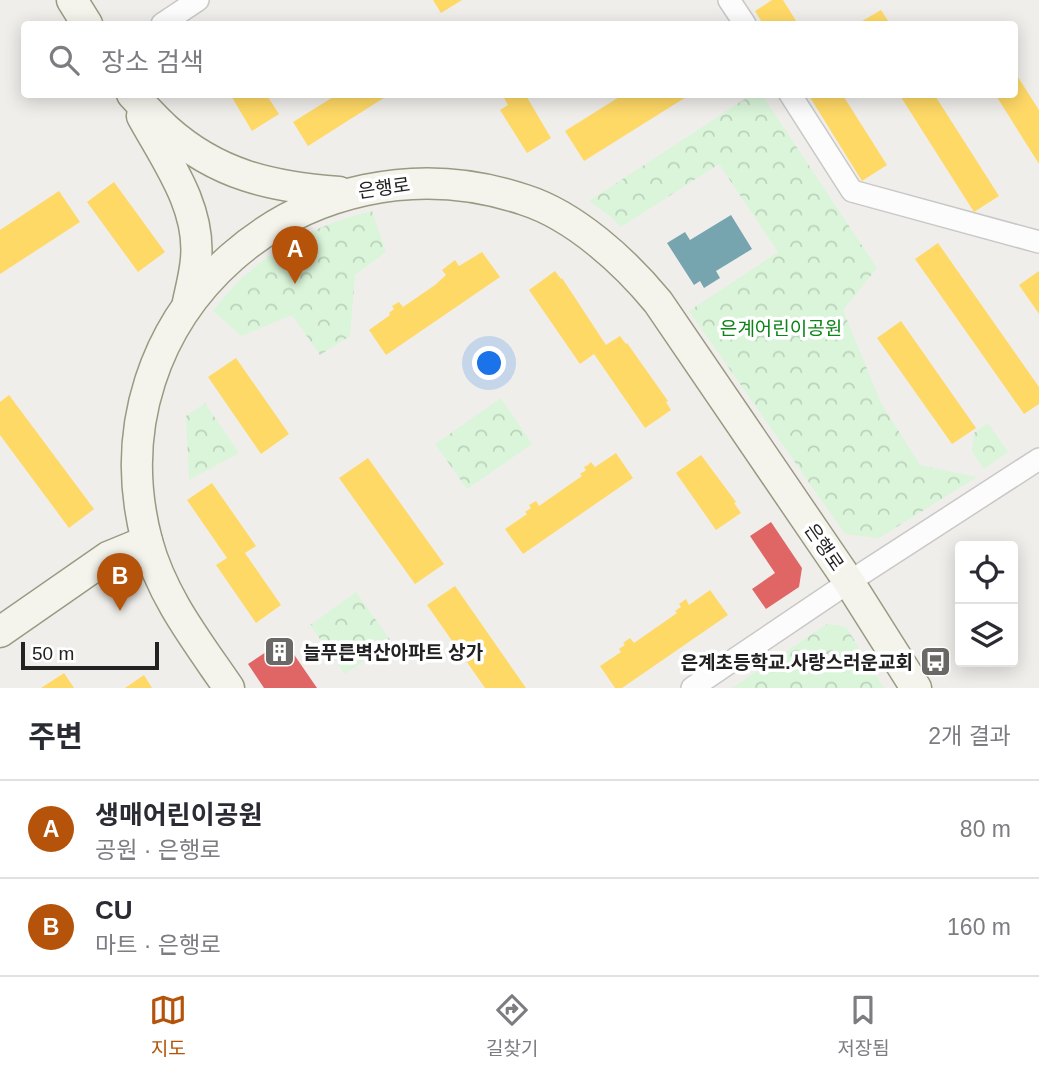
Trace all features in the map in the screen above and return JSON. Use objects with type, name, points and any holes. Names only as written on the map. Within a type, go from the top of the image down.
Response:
[{"type":"street","points":[[72,0],[85,21]]},
{"type":"street","points":[[166,21],[198,0]]},
{"type":"street","points":[[729,0],[742,21]]},
{"type":"street","points":[[133,98],[185,196],[192,218],[196,257],[187,309]]},
{"type":"street","points":[[135,98],[166,129],[188,146],[242,176],[282,186],[350,192]]},
{"type":"street","points":[[793,98],[852,191],[1039,242]]},
{"type":"street","name":"은행로","points":[[229,688],[177,613],[153,561],[147,541],[138,479],[138,455],[143,412],[164,348],[187,309],[212,276],[256,237],[307,207],[350,192],[419,183],[443,183],[480,188],[526,200],[562,219],[600,244],[625,265],[658,302],[849,582],[916,688]]},
{"type":"street","name":"은행로","points":[[692,688],[1039,458]]},
{"type":"street","points":[[0,632],[108,557],[147,541]]},
{"type":"green space","name":"은계어린이공원","points":[[746,98],[764,98],[877,268],[843,310],[881,403],[920,465],[977,477],[879,538],[845,534],[689,311],[778,252],[719,164],[621,227],[589,201]]},
{"type":"green space","points":[[372,211],[386,252],[355,275],[350,336],[320,355],[292,315],[241,336],[213,311],[246,275],[283,247],[325,226]]},
{"type":"green space","points":[[501,398],[532,444],[467,489],[435,444]]},
{"type":"green space","points":[[205,403],[239,453],[189,480],[186,416]]},
{"type":"green space","points":[[988,423],[1008,452],[984,469],[972,452],[974,433]]},
{"type":"green space","points":[[356,592],[391,641],[345,674],[310,625]]},
{"type":"green space","points":[[827,624],[846,627],[884,688],[732,688]]},
{"type":"building: 주거","points":[[433,0],[462,0],[441,13]]},
{"type":"building: 주거","points":[[772,0],[783,0],[796,21],[761,21],[755,11]]},
{"type":"building: 주거","points":[[881,10],[888,21],[862,21]]},
{"type":"building: 주거","points":[[1018,77],[1039,110],[1039,164],[998,98],[1018,98]]},
{"type":"building: 주거","points":[[232,98],[269,98],[279,114],[252,131]]},
{"type":"building: 주거","points":[[332,98],[384,98],[308,146],[293,122]]},
{"type":"building: 주거","points":[[504,98],[527,98],[551,138],[527,153],[500,110],[508,105]]},
{"type":"building: 주거","points":[[618,98],[685,98],[584,161],[565,131]]},
{"type":"building: 주거","points":[[810,98],[845,98],[887,165],[862,181]]},
{"type":"building: 주거","points":[[902,98],[937,98],[999,196],[974,212]]},
{"type":"building: 주거","points":[[114,182],[165,252],[138,272],[87,202]]},
{"type":"building: 주거","points":[[59,191],[80,222],[0,274],[0,230]]},
{"type":"building: 주거","points":[[938,243],[1039,387],[1039,404],[1024,414],[915,259]]},
{"type":"building: 주거","points":[[482,252],[500,277],[386,355],[369,330],[390,315],[394,309],[392,306],[399,302],[403,307],[435,285],[446,275],[442,270],[455,260],[459,266]]},
{"type":"building: 주거","points":[[555,271],[606,345],[620,336],[627,343],[668,401],[666,402],[671,410],[645,428],[594,354],[580,364],[529,290]]},
{"type":"building: 주거","points":[[1039,271],[1039,314],[1019,285]]},
{"type":"building: 주거","points":[[901,321],[976,428],[952,444],[877,338]]},
{"type":"building: 주거","points":[[236,358],[289,434],[261,454],[208,377]]},
{"type":"building: 주거","points":[[9,395],[94,509],[69,528],[0,435],[0,402]]},
{"type":"building: 주거","points":[[616,453],[633,478],[523,554],[505,529],[527,514],[525,512],[531,508],[529,505],[536,501],[539,506],[582,476],[580,474],[586,470],[584,467],[591,462],[595,467]]},
{"type":"building: 주거","points":[[701,455],[736,502],[734,503],[741,513],[716,530],[676,473]]},
{"type":"building: 주거","points":[[368,458],[444,564],[415,584],[339,478]]},
{"type":"building: 주거","points":[[212,483],[256,546],[245,553],[281,605],[256,623],[216,565],[227,558],[187,500]]},
{"type":"building: 주거","points":[[455,586],[526,688],[485,688],[427,605]]},
{"type":"building: 주거","points":[[710,590],[728,615],[622,688],[615,688],[600,666],[621,652],[619,649],[630,638],[634,643],[677,613],[675,611],[681,607],[679,604],[686,599],[689,605]]},
{"type":"building: 주거","points":[[64,673],[74,688],[41,688]]},
{"type":"building: 주거","points":[[144,675],[152,688],[125,688]]},
{"type":"building: 상업","points":[[771,522],[802,568],[799,587],[766,609],[752,589],[775,573],[750,536]]},
{"type":"building: 상업","name":"늘푸른벽산아파트 상가","points":[[284,640],[317,688],[264,688],[248,664]]},
{"type":"building: 공공","points":[[731,215],[752,249],[716,271],[720,278],[704,288],[700,281],[694,285],[667,243],[685,232],[690,240]]},
{"type":"place","name":"생매어린이공원","points":[[295,284]]},
{"type":"place","name":"CU","points":[[120,611]]},
{"type":"place","name":"늘푸른벽산아파트 상가","points":[[280,652]]},
{"type":"place","name":"은계초등학교.사랑스러운교회","points":[[936,662]]}]
